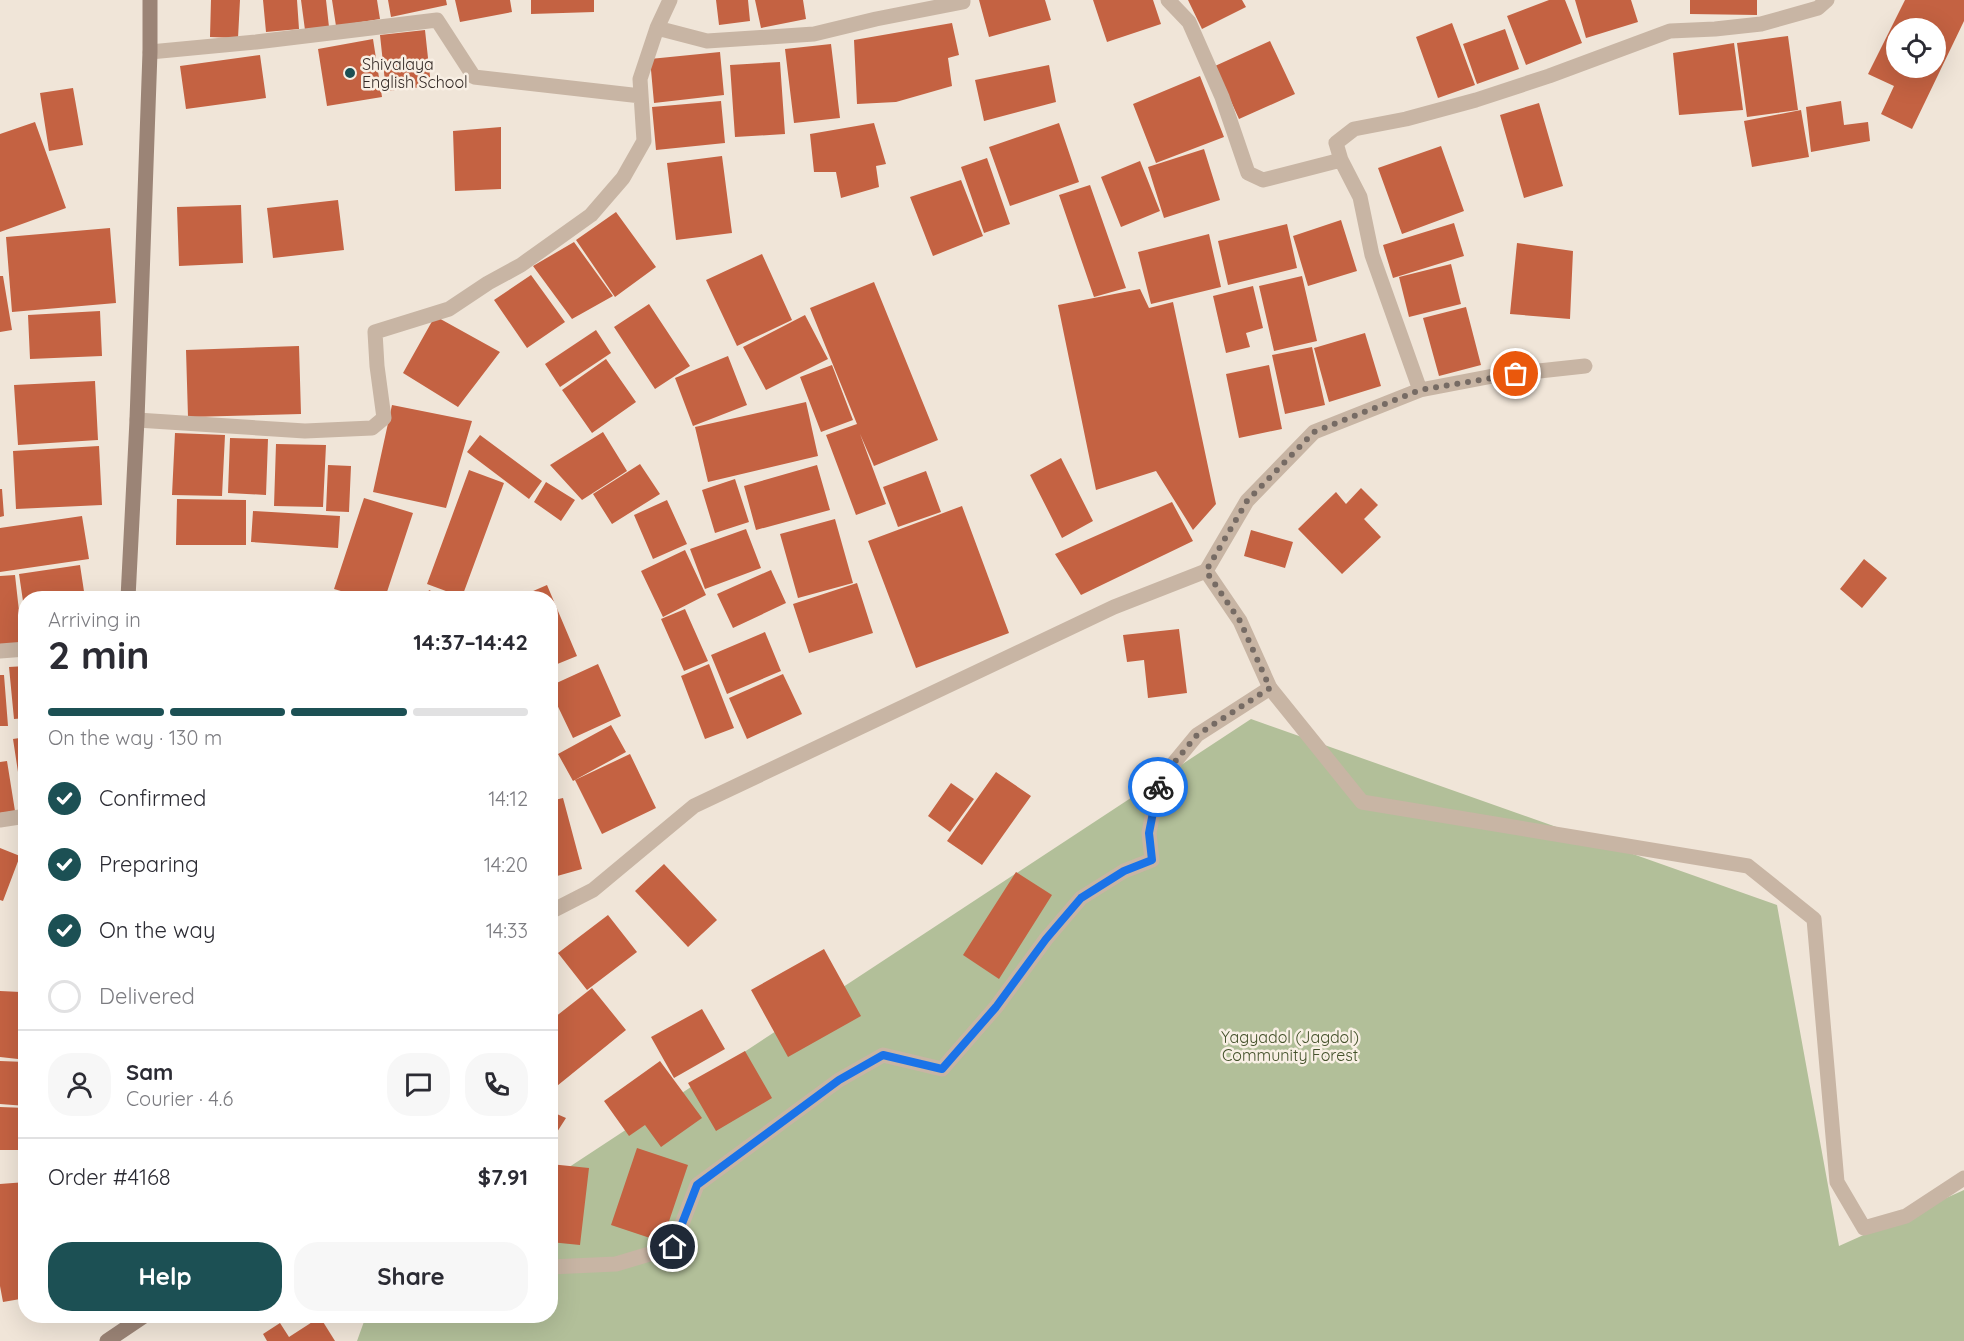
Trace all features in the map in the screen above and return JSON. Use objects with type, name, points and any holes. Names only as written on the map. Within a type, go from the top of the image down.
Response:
[{"type":"main road","points":[[128,591],[137,420],[150,0]]},
{"type":"main road","points":[[107,1341],[134,1323]]},
{"type":"street","points":[[137,420],[305,431],[372,428],[384,418],[375,332],[448,309],[521,265],[591,215],[623,178],[644,141],[640,79],[657,28],[670,0]]},
{"type":"street","points":[[657,28],[707,41],[814,34],[876,18],[963,2],[963,0]]},
{"type":"street","points":[[1168,0],[1189,22],[1222,98],[1248,173],[1263,180],[1341,160]]},
{"type":"street","points":[[1420,390],[1372,255],[1360,197],[1341,160],[1336,143],[1354,129],[1406,119],[1476,100],[1549,76],[1670,31],[1761,24],[1818,8],[1827,0]]},
{"type":"street","points":[[150,52],[256,42],[437,20],[474,77],[641,96]]},
{"type":"street","points":[[558,908],[593,890],[693,806],[1114,607],[1206,571],[1247,501],[1314,432],[1420,390],[1494,376],[1585,366]]},
{"type":"street","points":[[1206,571],[1240,621],[1270,688],[1362,802],[1748,866],[1814,919],[1837,1182],[1864,1228],[1906,1216],[1964,1178]]},
{"type":"street","points":[[0,651],[18,649]]},
{"type":"street","points":[[558,1267],[616,1264],[673,1247],[697,1185],[839,1080],[883,1055],[942,1069],[996,1007],[1046,939],[1081,898],[1124,871],[1152,860],[1149,833],[1159,781],[1197,735],[1270,688]]},
{"type":"street","points":[[0,820],[18,817]]},
{"type":"green space","name":"Yagyadol (Jagdol) Community Forest","points":[[1251,719],[1777,905],[1839,1246],[1964,1190],[1964,1341],[357,1341],[363,1323],[558,1323],[558,1174]]},
{"type":"building","points":[[211,0],[240,0],[238,38],[210,37]]},
{"type":"building","points":[[263,0],[297,0],[299,29],[266,32]]},
{"type":"building","points":[[301,0],[326,0],[329,27],[305,30]]},
{"type":"building","points":[[332,0],[377,0],[380,19],[336,26]]},
{"type":"building","points":[[388,0],[446,0],[447,5],[391,17]]},
{"type":"building","points":[[455,0],[510,0],[512,12],[460,22]]},
{"type":"building","points":[[531,0],[594,0],[594,12],[531,14]]},
{"type":"building","points":[[716,0],[748,0],[750,21],[719,25]]},
{"type":"building","points":[[755,0],[803,0],[806,19],[761,28]]},
{"type":"building","points":[[979,0],[1045,0],[1051,20],[989,37]]},
{"type":"building","points":[[1093,0],[1153,0],[1161,24],[1107,42]]},
{"type":"building","points":[[1188,0],[1242,0],[1246,7],[1202,29]]},
{"type":"building","points":[[1549,0],[1565,0],[1582,43],[1526,65],[1507,16]]},
{"type":"building","points":[[1575,0],[1631,0],[1638,22],[1586,38]]},
{"type":"building","points":[[1690,0],[1757,0],[1757,15],[1690,14]]},
{"type":"building","points":[[1905,0],[1964,0],[1964,21],[1946,58],[1946,18],[1896,18]]},
{"type":"building","points":[[952,23],[959,55],[948,58],[952,86],[896,102],[857,104],[854,40]]},
{"type":"building","points":[[1452,23],[1475,85],[1438,98],[1416,37]]},
{"type":"building","points":[[1505,29],[1519,69],[1477,84],[1463,44]]},
{"type":"building","points":[[425,30],[431,86],[386,91],[380,35]]},
{"type":"building","points":[[1788,36],[1798,110],[1747,117],[1737,43]]},
{"type":"building","points":[[1886,38],[1886,78],[1937,78],[1912,129],[1881,114],[1894,86],[1868,74]]},
{"type":"building","name":"Shivalaya English School","points":[[373,39],[382,97],[327,106],[318,49]]},
{"type":"building","points":[[1270,41],[1295,94],[1239,119],[1215,66]]},
{"type":"building","points":[[1734,43],[1743,110],[1679,115],[1673,53]]},
{"type":"building","points":[[831,44],[840,118],[794,123],[785,49]]},
{"type":"building","points":[[720,52],[724,95],[654,103],[650,59]]},
{"type":"building","points":[[260,55],[266,98],[186,109],[180,66]]},
{"type":"building","points":[[780,62],[785,134],[735,137],[730,65]]},
{"type":"building","points":[[1049,65],[1056,102],[984,121],[975,80]]},
{"type":"building","points":[[1200,76],[1224,137],[1156,163],[1133,104]]},
{"type":"building","points":[[73,88],[83,145],[49,151],[40,93]]},
{"type":"building","points":[[721,101],[725,143],[656,150],[652,107]]},
{"type":"building","points":[[1841,101],[1844,125],[1868,122],[1870,141],[1811,152],[1806,107]]},
{"type":"building","points":[[1539,103],[1563,186],[1524,198],[1500,115]]},
{"type":"building","points":[[1801,110],[1809,157],[1752,167],[1744,121]]},
{"type":"building","points":[[35,122],[66,208],[0,232],[0,134]]},
{"type":"building","points":[[874,123],[886,164],[876,166],[879,187],[841,198],[836,172],[814,172],[810,134]]},
{"type":"building","points":[[1059,123],[1079,182],[1010,206],[989,147]]},
{"type":"building","points":[[501,127],[501,189],[455,191],[453,131]]},
{"type":"building","points":[[1441,146],[1464,211],[1402,234],[1378,168]]},
{"type":"building","points":[[1204,149],[1220,200],[1164,218],[1148,167]]},
{"type":"building","points":[[722,156],[732,233],[676,240],[667,163]]},
{"type":"building","points":[[987,158],[1010,224],[984,233],[961,167]]},
{"type":"building","points":[[1140,161],[1160,211],[1121,227],[1101,177]]},
{"type":"building","points":[[961,180],[983,236],[933,256],[910,197]]},
{"type":"building","points":[[1090,185],[1126,288],[1094,297],[1059,195]]},
{"type":"building","points":[[338,200],[344,250],[273,258],[267,208]]},
{"type":"building","points":[[241,205],[243,263],[179,266],[177,207]]},
{"type":"building","points":[[616,212],[656,267],[615,297],[576,240]]},
{"type":"building","points":[[1341,220],[1357,271],[1308,286],[1293,236]]},
{"type":"building","points":[[1454,223],[1464,256],[1393,278],[1383,245]]},
{"type":"building","points":[[1287,224],[1297,268],[1228,285],[1218,241]]},
{"type":"building","points":[[110,228],[116,303],[12,312],[6,237]]},
{"type":"building","points":[[1209,234],[1221,287],[1151,304],[1138,252]]},
{"type":"building","points":[[574,242],[613,296],[572,319],[533,266]]},
{"type":"building","points":[[1517,243],[1573,251],[1570,319],[1510,314]]},
{"type":"building","points":[[762,254],[792,320],[737,346],[706,280]]},
{"type":"building","points":[[1451,264],[1461,304],[1409,317],[1399,277]]},
{"type":"building","points":[[531,275],[565,322],[527,348],[494,300]]},
{"type":"building","points":[[0,276],[3,276],[12,330],[0,332]]},
{"type":"building","points":[[1302,276],[1317,341],[1274,351],[1259,286]]},
{"type":"building","points":[[874,282],[938,440],[874,466],[860,434],[886,504],[856,515],[826,435],[857,424],[810,308]]},
{"type":"building","points":[[1253,286],[1263,328],[1246,333],[1250,347],[1226,353],[1213,296]]},
{"type":"building","points":[[1140,289],[1149,308],[1173,302],[1216,504],[1193,530],[1156,471],[1096,490],[1058,305]]},
{"type":"building","points":[[649,304],[690,366],[655,389],[614,327]]},
{"type":"building","points":[[1466,307],[1481,365],[1439,376],[1423,318]]},
{"type":"building","points":[[100,311],[102,356],[30,359],[28,315]]},
{"type":"building","points":[[805,315],[828,359],[766,390],[743,347]]},
{"type":"building","points":[[435,316],[500,352],[458,407],[403,373]]},
{"type":"building","points":[[596,330],[611,353],[560,387],[545,364]]},
{"type":"building","points":[[1365,333],[1381,386],[1329,402],[1314,348]]},
{"type":"building","points":[[299,346],[301,414],[188,417],[186,350]]},
{"type":"building","points":[[1312,347],[1325,405],[1285,414],[1272,355]]},
{"type":"building","points":[[728,356],[747,405],[693,426],[675,378]]},
{"type":"building","points":[[606,359],[636,402],[592,433],[562,390]]},
{"type":"building","points":[[832,365],[853,420],[821,432],[800,377]]},
{"type":"building","points":[[1269,365],[1282,429],[1239,438],[1226,374]]},
{"type":"building","points":[[95,381],[98,440],[18,445],[14,385]]},
{"type":"building","points":[[806,402],[818,456],[708,482],[695,427]]},
{"type":"building","points":[[392,405],[472,421],[446,508],[373,492]]},
{"type":"building","points":[[603,432],[627,471],[582,500],[550,465]]},
{"type":"building","points":[[175,433],[225,435],[222,496],[172,495]]},
{"type":"building","points":[[480,435],[542,481],[529,499],[467,452]]},
{"type":"building","points":[[230,438],[268,439],[266,495],[228,493]]},
{"type":"building","points":[[276,444],[326,445],[323,507],[274,506]]},
{"type":"building","points":[[99,446],[102,505],[16,509],[13,451]]},
{"type":"building","points":[[1061,458],[1093,521],[1062,538],[1030,475]]},
{"type":"building","points":[[640,464],[660,494],[612,524],[593,494]]},
{"type":"building","points":[[328,465],[351,466],[349,512],[326,511]]},
{"type":"building","points":[[817,465],[830,510],[756,530],[744,486]]},
{"type":"building","points":[[469,470],[504,483],[464,591],[446,591],[427,584]]},
{"type":"building","points":[[926,471],[941,512],[898,527],[883,487]]},
{"type":"building","points":[[735,479],[749,522],[715,533],[702,490]]},
{"type":"building","points":[[546,482],[575,500],[561,521],[534,502]]},
{"type":"building","points":[[1361,488],[1378,505],[1364,519],[1381,537],[1342,574],[1298,529],[1336,492],[1346,504]]},
{"type":"building","points":[[0,489],[2,489],[4,516],[0,517]]},
{"type":"building","points":[[364,498],[413,513],[387,591],[334,589]]},
{"type":"building","points":[[177,499],[246,500],[246,545],[176,545]]},
{"type":"building","points":[[667,500],[687,544],[653,559],[634,515]]},
{"type":"building","points":[[1172,502],[1193,541],[1081,595],[1055,554]]},
{"type":"building","points":[[962,506],[1009,633],[916,668],[868,541]]},
{"type":"building","points":[[253,511],[340,516],[338,548],[251,542]]},
{"type":"building","points":[[82,516],[89,559],[0,572],[0,528]]},
{"type":"building","points":[[835,519],[853,583],[798,598],[780,534]]},
{"type":"building","points":[[746,529],[761,568],[705,589],[690,549]]},
{"type":"building","points":[[1251,530],[1293,542],[1285,568],[1244,556]]},
{"type":"building","points":[[685,550],[706,595],[663,617],[641,571]]},
{"type":"building","points":[[1864,559],[1887,578],[1862,608],[1840,589]]},
{"type":"building","points":[[80,565],[84,591],[22,591],[19,574]]},
{"type":"building","points":[[771,570],[786,603],[733,628],[717,594]]},
{"type":"building","points":[[15,575],[18,602],[18,648],[0,650],[0,576]]},
{"type":"building","points":[[857,583],[873,633],[809,653],[793,604]]},
{"type":"building","points":[[547,585],[550,591],[533,591]]},
{"type":"building","points":[[685,609],[708,661],[684,671],[661,619]]},
{"type":"building","points":[[558,611],[577,656],[558,664]]},
{"type":"building","points":[[1179,629],[1187,693],[1148,698],[1144,660],[1127,662],[1123,635]]},
{"type":"building","points":[[765,632],[781,671],[727,694],[711,655]]},
{"type":"building","points":[[598,664],[621,716],[573,738],[558,707],[558,682]]},
{"type":"building","points":[[709,664],[734,728],[705,739],[681,676]]},
{"type":"building","points":[[18,666],[18,719],[14,719],[9,667]]},
{"type":"building","points":[[783,674],[802,714],[747,739],[729,698]]},
{"type":"building","points":[[0,675],[4,675],[8,726],[0,726]]},
{"type":"building","points":[[611,725],[626,752],[573,781],[558,754]]},
{"type":"building","points":[[18,738],[18,772],[13,739]]},
{"type":"building","points":[[630,754],[656,808],[602,834],[575,780]]},
{"type":"building","points":[[7,761],[15,811],[0,813],[0,762]]},
{"type":"building","points":[[996,772],[1031,796],[982,865],[947,841]]},
{"type":"building","points":[[951,783],[974,799],[950,832],[928,816]]},
{"type":"building","points":[[563,798],[582,869],[558,876],[558,799]]},
{"type":"building","points":[[0,848],[18,855],[18,861],[3,901],[0,900]]},
{"type":"building","points":[[664,864],[717,920],[688,947],[635,891]]},
{"type":"building","points":[[1016,872],[1052,895],[999,979],[963,955]]},
{"type":"building","points":[[608,915],[637,952],[587,990],[558,953]]},
{"type":"building","points":[[824,949],[861,1016],[788,1057],[751,990]]},
{"type":"building","points":[[592,988],[626,1030],[558,1085],[558,1015]]},
{"type":"building","points":[[0,991],[18,992],[18,1059],[0,1057]]},
{"type":"building","points":[[702,1009],[725,1049],[674,1078],[651,1037]]},
{"type":"building","points":[[745,1051],[772,1098],[716,1131],[688,1083]]},
{"type":"building","points":[[0,1061],[18,1062],[18,1105],[0,1104]]},
{"type":"building","points":[[660,1061],[702,1118],[661,1147],[645,1125],[629,1136],[604,1101]]},
{"type":"building","points":[[0,1107],[18,1108],[18,1150],[0,1150]]},
{"type":"building","points":[[558,1114],[566,1118],[558,1130]]},
{"type":"building","points":[[637,1148],[688,1165],[662,1242],[611,1225]]},
{"type":"building","points":[[558,1165],[589,1168],[580,1245],[558,1243]]},
{"type":"building","points":[[18,1183],[18,1299],[3,1302],[0,1286],[0,1184]]},
{"type":"building","points":[[280,1323],[289,1337],[311,1323],[324,1323],[335,1341],[267,1341],[263,1334]]},
{"type":"way so far","points":[[1158,787],[1159,781],[1197,735],[1270,688],[1240,621],[1206,571],[1247,501],[1314,432],[1420,390],[1516,374]]},
{"type":"place","name":"Shivalaya English School","points":[[350,73]]},
{"type":"route","points":[[673,1247],[697,1185],[839,1080],[883,1055],[942,1069],[996,1007],[1046,939],[1081,898],[1124,871],[1152,860],[1149,833],[1158,787]]}]
